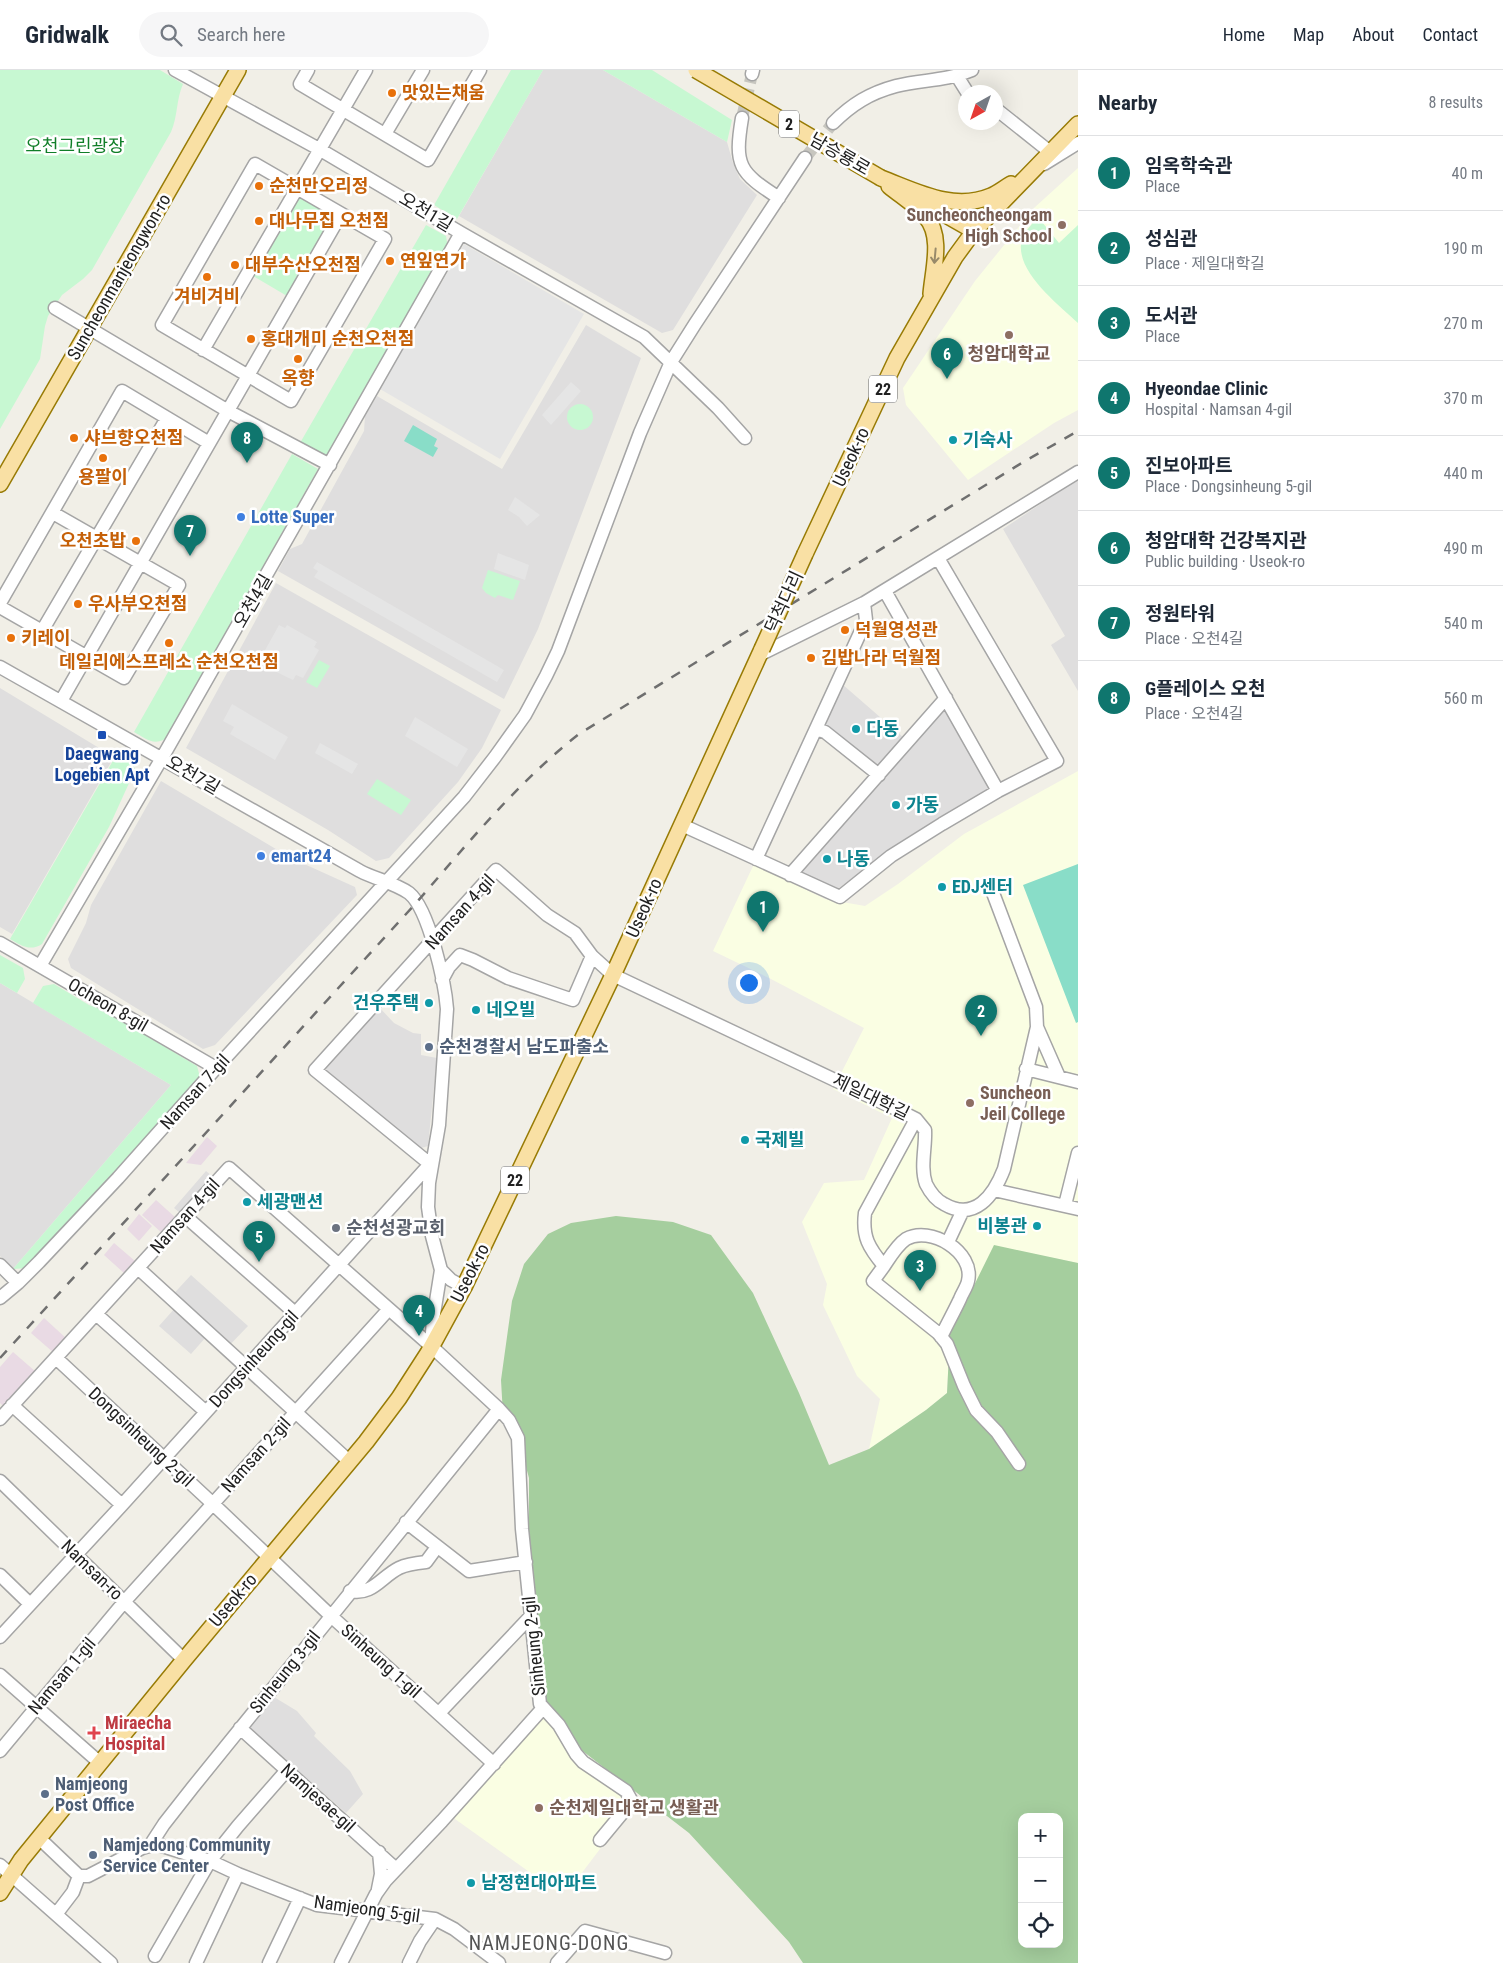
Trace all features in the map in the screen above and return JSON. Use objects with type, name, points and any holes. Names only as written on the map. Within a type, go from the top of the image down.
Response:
[{"type":"main road","name":"Suncheonmanjeongwon-ro","points":[[0,484],[238,70]]},
{"type":"main road","name":"남승룡로","points":[[696,70],[881,178]]},
{"type":"main road","points":[[881,178],[944,202],[960,202],[991,196],[1029,173],[1078,124]]},
{"type":"main road","name":"Useok-ro","points":[[805,554],[897,358],[930,298],[974,230],[1029,173]]},
{"type":"main road","points":[[881,178],[926,217],[932,227],[936,247],[930,298]]},
{"type":"main road","name":"2","points":[[881,178],[974,230]]},
{"type":"main road","name":"덕척다리","points":[[760,652],[805,554]]},
{"type":"main road","name":"Useok-ro","points":[[0,1892],[6,1870],[39,1838],[184,1660],[350,1462],[399,1398],[431,1346],[464,1286],[614,975],[760,652]]},
{"type":"street","name":"오천1길","points":[[175,70],[320,149],[461,233],[644,337],[718,408],[745,438]]},
{"type":"street","points":[[308,70],[300,84],[428,160],[480,70]]},
{"type":"street","points":[[203,350],[366,70]]},
{"type":"street","points":[[386,134],[423,70]]},
{"type":"street","points":[[833,123],[853,104],[896,86],[957,76],[972,70]]},
{"type":"street","points":[[957,76],[963,85]]},
{"type":"street","points":[[1003,115],[1050,152]]},
{"type":"street","points":[[742,118],[738,140],[741,167],[756,184],[779,198]]},
{"type":"street","points":[[1029,173],[1078,143]]},
{"type":"street","name":"Namsan 7-gil","points":[[0,1298],[18,1283],[118,1178],[216,1068],[464,798],[495,757],[536,697],[558,651],[640,433],[671,362],[805,158]]},
{"type":"street","points":[[256,164],[341,214],[385,239],[291,401],[162,325],[256,164]]},
{"type":"street","points":[[61,701],[341,214]]},
{"type":"street","name":"오천4길","points":[[40,966],[162,758],[461,233]]},
{"type":"street","points":[[55,308],[90,327],[228,411],[330,465]]},
{"type":"street","points":[[53,513],[178,586],[124,678],[0,605],[122,392],[209,443]]},
{"type":"street","points":[[42,631],[167,418]]},
{"type":"street","points":[[760,652],[864,603],[1078,472]]},
{"type":"street","points":[[682,825],[840,897],[891,856],[998,791],[1057,761],[1057,758],[938,558]]},
{"type":"street","points":[[885,591],[998,791]]},
{"type":"street","points":[[756,859],[866,620],[864,603]]},
{"type":"street","name":"오천7길","points":[[0,667],[360,871],[404,890],[417,902],[433,942],[446,993],[439,1125],[431,1165],[428,1194],[432,1236],[441,1270]]},
{"type":"street","points":[[790,875],[946,698]]},
{"type":"street","points":[[816,729],[825,732],[879,774]]},
{"type":"street","name":"Namsan 4-gil","points":[[431,1165],[315,1070],[433,942],[496,870],[547,915],[575,933],[592,956]]},
{"type":"street","points":[[948,1242],[963,1210],[979,1205],[994,1190],[1004,1169],[1037,1027],[1036,1007],[990,885]]},
{"type":"street","name":"Ocheon 8-gil","points":[[0,942],[216,1068]]},
{"type":"street","points":[[442,980],[448,967],[460,955],[508,978],[573,1000],[592,956]]},
{"type":"street","name":"제일대학길","points":[[592,956],[614,975],[916,1119],[925,1130],[924,1166],[926,1184],[940,1202],[950,1208],[963,1210]]},
{"type":"street","points":[[1037,1027],[1059,1077]]},
{"type":"street","points":[[1026,1069],[1078,1082]]},
{"type":"street","points":[[884,1266],[868,1248],[864,1224],[865,1213],[916,1119]]},
{"type":"street","points":[[1065,1205],[1078,1152]]},
{"type":"street","name":"Dongsinheung-gil","points":[[0,1637],[431,1165]]},
{"type":"street","name":"Namsan 4-gil","points":[[0,1418],[229,1168],[431,1346]]},
{"type":"street","points":[[994,1190],[1078,1209]]},
{"type":"street","points":[[185,1216],[295,1313]]},
{"type":"street","points":[[941,1337],[968,1281],[969,1270],[965,1260],[948,1242],[913,1237],[906,1240],[894,1251],[873,1282],[941,1337],[947,1344],[976,1410],[997,1432],[1019,1464]]},
{"type":"street","points":[[0,1265],[18,1283]]},
{"type":"street","points":[[138,1268],[350,1462]]},
{"type":"street","points":[[441,1270],[451,1280],[464,1286]]},
{"type":"street","points":[[441,1270],[432,1320],[431,1346],[499,1409]]},
{"type":"street","name":"Namsan 2-gil","points":[[124,1602],[389,1309]]},
{"type":"street","points":[[96,1314],[206,1412]]},
{"type":"street","name":"Dongsinheung 2-gil","points":[[56,1358],[269,1558]]},
{"type":"street","points":[[12,1405],[122,1505]]},
{"type":"street","name":"Sinheung 3-gil","points":[[240,1728],[499,1409]]},
{"type":"street","name":"Sinheung 2-gil","points":[[499,1409],[512,1425],[518,1438],[522,1529],[530,1617],[539,1695],[543,1708],[559,1725],[576,1754],[583,1762],[626,1791],[630,1800],[629,1805],[600,1840]]},
{"type":"street","name":"Namsan-ro","points":[[0,1481],[184,1660]]},
{"type":"street","points":[[406,1522],[469,1570],[526,1562]]},
{"type":"street","points":[[350,1591],[366,1592],[397,1569],[408,1564],[426,1562],[437,1547]]},
{"type":"street","name":"Sinheung 1-gil","points":[[269,1558],[494,1764]]},
{"type":"street","points":[[0,1575],[30,1604]]},
{"type":"street","name":"Namsan 1-gil","points":[[0,1751],[124,1602]]},
{"type":"street","points":[[439,1713],[530,1617]]},
{"type":"street","points":[[0,1675],[100,1763]]},
{"type":"street","points":[[376,1893],[543,1708]]},
{"type":"street","points":[[39,1838],[79,1876],[88,1876],[151,1844],[192,1787],[240,1728]]},
{"type":"street","name":"Namjesae-gil","points":[[240,1728],[396,1869]]},
{"type":"street","points":[[154,1956],[210,1861],[287,1770]]},
{"type":"street","name":"Namjeong 5-gil","points":[[151,1844],[210,1861],[238,1874],[325,1907],[435,1919],[454,1929],[499,1963]]},
{"type":"street","points":[[341,1963],[376,1893],[381,1874],[379,1852]]},
{"type":"street","points":[[6,1870],[57,1913],[111,1963]]},
{"type":"street","points":[[196,1963],[238,1874]]},
{"type":"street","points":[[57,1913],[73,1892],[79,1876]]},
{"type":"street","name":"Namjeong 5-gil","points":[[269,1963],[300,1898]]},
{"type":"street","name":"Namjeong 5-gil","points":[[410,1963],[420,1941],[435,1919]]},
{"type":"street","points":[[557,1963],[585,1931],[666,1953]]},
{"type":"shaded area","points":[[543,70],[603,70],[727,142],[740,179],[757,195],[673,330],[662,333],[459,216]]},
{"type":"shaded area","name":"청암대학교","points":[[1078,168],[1078,410],[1054,423],[968,480],[906,405],[903,388],[975,281],[1034,208]]},
{"type":"shaded area","points":[[464,244],[584,314],[500,459],[380,389]]},
{"type":"shaded area","points":[[586,325],[641,358],[538,629],[504,699],[278,571],[290,549],[302,544],[364,431],[365,416],[377,396],[502,469]]},
{"type":"shaded area","points":[[571,382],[581,391],[551,425],[542,415]]},
{"type":"shaded area","points":[[1078,479],[1078,691],[1051,645],[1065,636],[1003,529]]},
{"type":"shaded area","points":[[515,497],[540,515],[527,526],[519,517],[508,510]]},
{"type":"shaded area","points":[[498,553],[529,565],[525,580],[494,569]]},
{"type":"shaded area","points":[[317,562],[504,670],[497,682],[314,577],[318,571],[313,568]]},
{"type":"shaded area","points":[[276,583],[501,710],[482,748],[458,782],[389,858],[376,861],[328,830],[186,748]]},
{"type":"shaded area","points":[[279,625],[285,628],[287,625],[317,642],[314,647],[319,650],[303,678],[296,675],[293,680],[258,663]]},
{"type":"shaded area","points":[[842,684],[911,744],[942,708],[949,709],[993,787],[901,843],[836,890],[797,874],[881,777],[821,724]]},
{"type":"shaded area","points":[[0,688],[114,757],[12,934],[0,927]]},
{"type":"shaded area","points":[[232,704],[288,737],[275,760],[230,734],[234,727],[223,721]]},
{"type":"shaded area","points":[[415,717],[468,749],[457,767],[405,736]]},
{"type":"shaded area","points":[[320,743],[358,764],[352,774],[315,753]]},
{"type":"shaded area","name":"Suncheon Jeil College","points":[[1078,771],[1078,1263],[994,1246],[950,1334],[947,1393],[926,1410],[869,1449],[880,1399],[857,1376],[823,1305],[827,1284],[802,1222],[824,1183],[864,1180],[892,1118],[833,1089],[864,1028],[713,951],[754,864],[825,899],[865,906],[898,884],[964,834]]},
{"type":"shaded area","points":[[161,781],[291,858],[355,887],[357,895],[215,1045],[203,1049],[71,968],[68,959],[86,923],[91,905]]},
{"type":"shaded area","points":[[0,983],[171,1085],[13,1269],[0,1256]]},
{"type":"shaded area","points":[[379,1007],[394,1023],[413,1033],[421,1034],[421,1055],[437,1058],[428,1146],[418,1149],[328,1076],[326,1069],[328,1064]]},
{"type":"shaded area","points":[[207,1137],[217,1146],[201,1165],[186,1163]]},
{"type":"shaded area","points":[[206,1171],[212,1176],[180,1213],[174,1208]]},
{"type":"shaded area","points":[[156,1200],[176,1218],[162,1233],[142,1215]]},
{"type":"shaded area","points":[[139,1214],[152,1226],[139,1241],[127,1229]]},
{"type":"shaded area","points":[[114,1243],[135,1261],[124,1273],[104,1255]]},
{"type":"shaded area","points":[[191,1275],[248,1326],[223,1352],[206,1337],[191,1354],[159,1326],[175,1308],[167,1301]]},
{"type":"shaded area","points":[[44,1318],[67,1339],[54,1353],[31,1333]]},
{"type":"shaded area","points":[[13,1352],[36,1372],[4,1407],[0,1403],[0,1367]]},
{"type":"shaded area","points":[[274,1697],[297,1711],[316,1733],[314,1736],[350,1771],[363,1794],[346,1813],[249,1727]]},
{"type":"shaded area","name":"순천제일대학교 생활관","points":[[543,1716],[568,1750],[621,1793],[622,1803],[594,1839],[603,1845],[581,1874],[556,1891],[455,1819],[454,1814]]},
{"type":"green space","name":"오천그린광장","points":[[0,70],[160,70],[183,84],[171,132],[92,270],[62,295],[48,316],[40,359],[0,429]]},
{"type":"green space","points":[[511,70],[543,70],[457,219],[434,205]]},
{"type":"green space","points":[[603,70],[652,70],[732,120],[727,142]]},
{"type":"green space","points":[[301,194],[330,211],[332,219],[287,296],[253,276]]},
{"type":"green space","points":[[1038,217],[1059,243],[1078,225],[1078,323],[1039,286],[1024,263],[1021,251],[1022,239]]},
{"type":"green space","points":[[426,225],[446,236],[448,248],[327,458],[300,443]]},
{"type":"green space","points":[[580,404],[589,408],[593,417],[589,426],[580,430],[571,426],[567,417],[571,408]]},
{"type":"green space","points":[[413,425],[437,439],[434,446],[438,448],[433,457],[404,441]]},
{"type":"green space","points":[[292,454],[318,469],[165,739],[157,742],[145,739],[134,732]]},
{"type":"green space","points":[[488,570],[520,581],[513,600],[498,595],[495,598],[486,593],[482,588]]},
{"type":"green space","points":[[319,660],[330,666],[317,688],[306,682]]},
{"type":"green space","points":[[118,752],[132,760],[135,770],[109,827],[42,944],[29,948],[25,947],[10,939]]},
{"type":"green space","points":[[377,779],[411,800],[401,815],[367,794]]},
{"type":"green space","points":[[1078,864],[1078,1022],[1076,1023],[1023,885]]},
{"type":"green space","points":[[0,955],[23,968],[25,979],[17,993],[0,983]]},
{"type":"green space","points":[[54,984],[89,1005],[103,1010],[197,1066],[200,1077],[28,1268],[13,1269],[171,1085],[33,1003],[43,986]]},
{"type":"green space","points":[[616,1216],[673,1222],[711,1235],[753,1293],[799,1393],[829,1465],[869,1449],[926,1410],[947,1393],[950,1334],[994,1245],[1078,1263],[1078,1963],[803,1963],[789,1942],[689,1833],[580,1749],[545,1703],[529,1562],[529,1478],[518,1438],[503,1415],[501,1380],[512,1301],[524,1264],[548,1234],[571,1223]]},
{"type":"tunnel","points":[[742,118],[752,74]]},
{"type":"tunnel","points":[[805,158],[833,123]]},
{"type":"railway","points":[[0,1358],[417,902],[494,814],[535,772],[579,734],[1025,461],[1078,431]]},
{"type":"place","name":"맛있는채움","points":[[392,93]]},
{"type":"place","name":"순천만오리정","points":[[259,186]]},
{"type":"place","name":"대나무집 오천점","points":[[259,221]]},
{"type":"place","name":"Suncheoncheongam High School","points":[[1062,225]]},
{"type":"place","name":"연잎연가","points":[[390,261]]},
{"type":"place","name":"대부수산오천점","points":[[235,265]]},
{"type":"place","name":"겨비겨비","points":[[207,277]]},
{"type":"place","name":"청암대학교","points":[[1009,335]]},
{"type":"place","name":"홍대개미 순천오천점","points":[[251,339]]},
{"type":"place","name":"옥향","points":[[298,359]]},
{"type":"place","name":"청암대학 건강복지관","points":[[947,379]]},
{"type":"place","name":"샤브향오천점","points":[[74,438]]},
{"type":"place","name":"기숙사","points":[[953,440]]},
{"type":"place","name":"용팔이","points":[[103,458]]},
{"type":"place","name":"G플레이스 오천","points":[[247,463]]},
{"type":"place","name":"Lotte Super","points":[[241,517]]},
{"type":"place","name":"오천초밥","points":[[136,541]]},
{"type":"place","name":"정원타워","points":[[190,556]]},
{"type":"place","name":"우사부오천점","points":[[78,604]]},
{"type":"place","name":"덕월영성관","points":[[845,630]]},
{"type":"place","name":"키레이","points":[[11,638]]},
{"type":"place","name":"데일리에스프레소 순천오천점","points":[[169,643]]},
{"type":"place","name":"김밥나라 덕월점","points":[[811,658]]},
{"type":"place","name":"다동","points":[[856,729]]},
{"type":"place","name":"Daegwang Logebien Apt","points":[[102,735]]},
{"type":"place","name":"가동","points":[[896,805]]},
{"type":"place","name":"emart24","points":[[261,856]]},
{"type":"place","name":"나동","points":[[827,859]]},
{"type":"place","name":"EDJ센터","points":[[942,887]]},
{"type":"place","name":"임옥학숙관","points":[[763,932]]},
{"type":"place","name":"건우주택","points":[[429,1003]]},
{"type":"place","name":"네오빌","points":[[476,1010]]},
{"type":"place","name":"성심관","points":[[981,1036]]},
{"type":"place","name":"순천경찰서 남도파출소","points":[[429,1047]]},
{"type":"place","name":"Suncheon Jeil College","points":[[970,1103]]},
{"type":"place","name":"국제빌","points":[[745,1140]]},
{"type":"place","name":"세광맨션","points":[[247,1202]]},
{"type":"place","name":"비봉관","points":[[1037,1226]]},
{"type":"place","name":"순천성광교회","points":[[336,1228]]},
{"type":"place","name":"진보아파트","points":[[259,1262]]},
{"type":"place","name":"도서관","points":[[920,1291]]},
{"type":"place","name":"Hyeondae Clinic","points":[[419,1336]]},
{"type":"place","name":"Miraecha Hospital","points":[[94,1733]]},
{"type":"place","name":"Namjeong Post Office","points":[[45,1794]]},
{"type":"place","name":"순천제일대학교 생활관","points":[[539,1808]]},
{"type":"place","name":"Namjedong Community Service Center","points":[[93,1855]]},
{"type":"place","name":"남정현대아파트","points":[[471,1883]]},
{"type":"district","name":"NAMJEONG-DONG","points":[[549,1943]]}]
